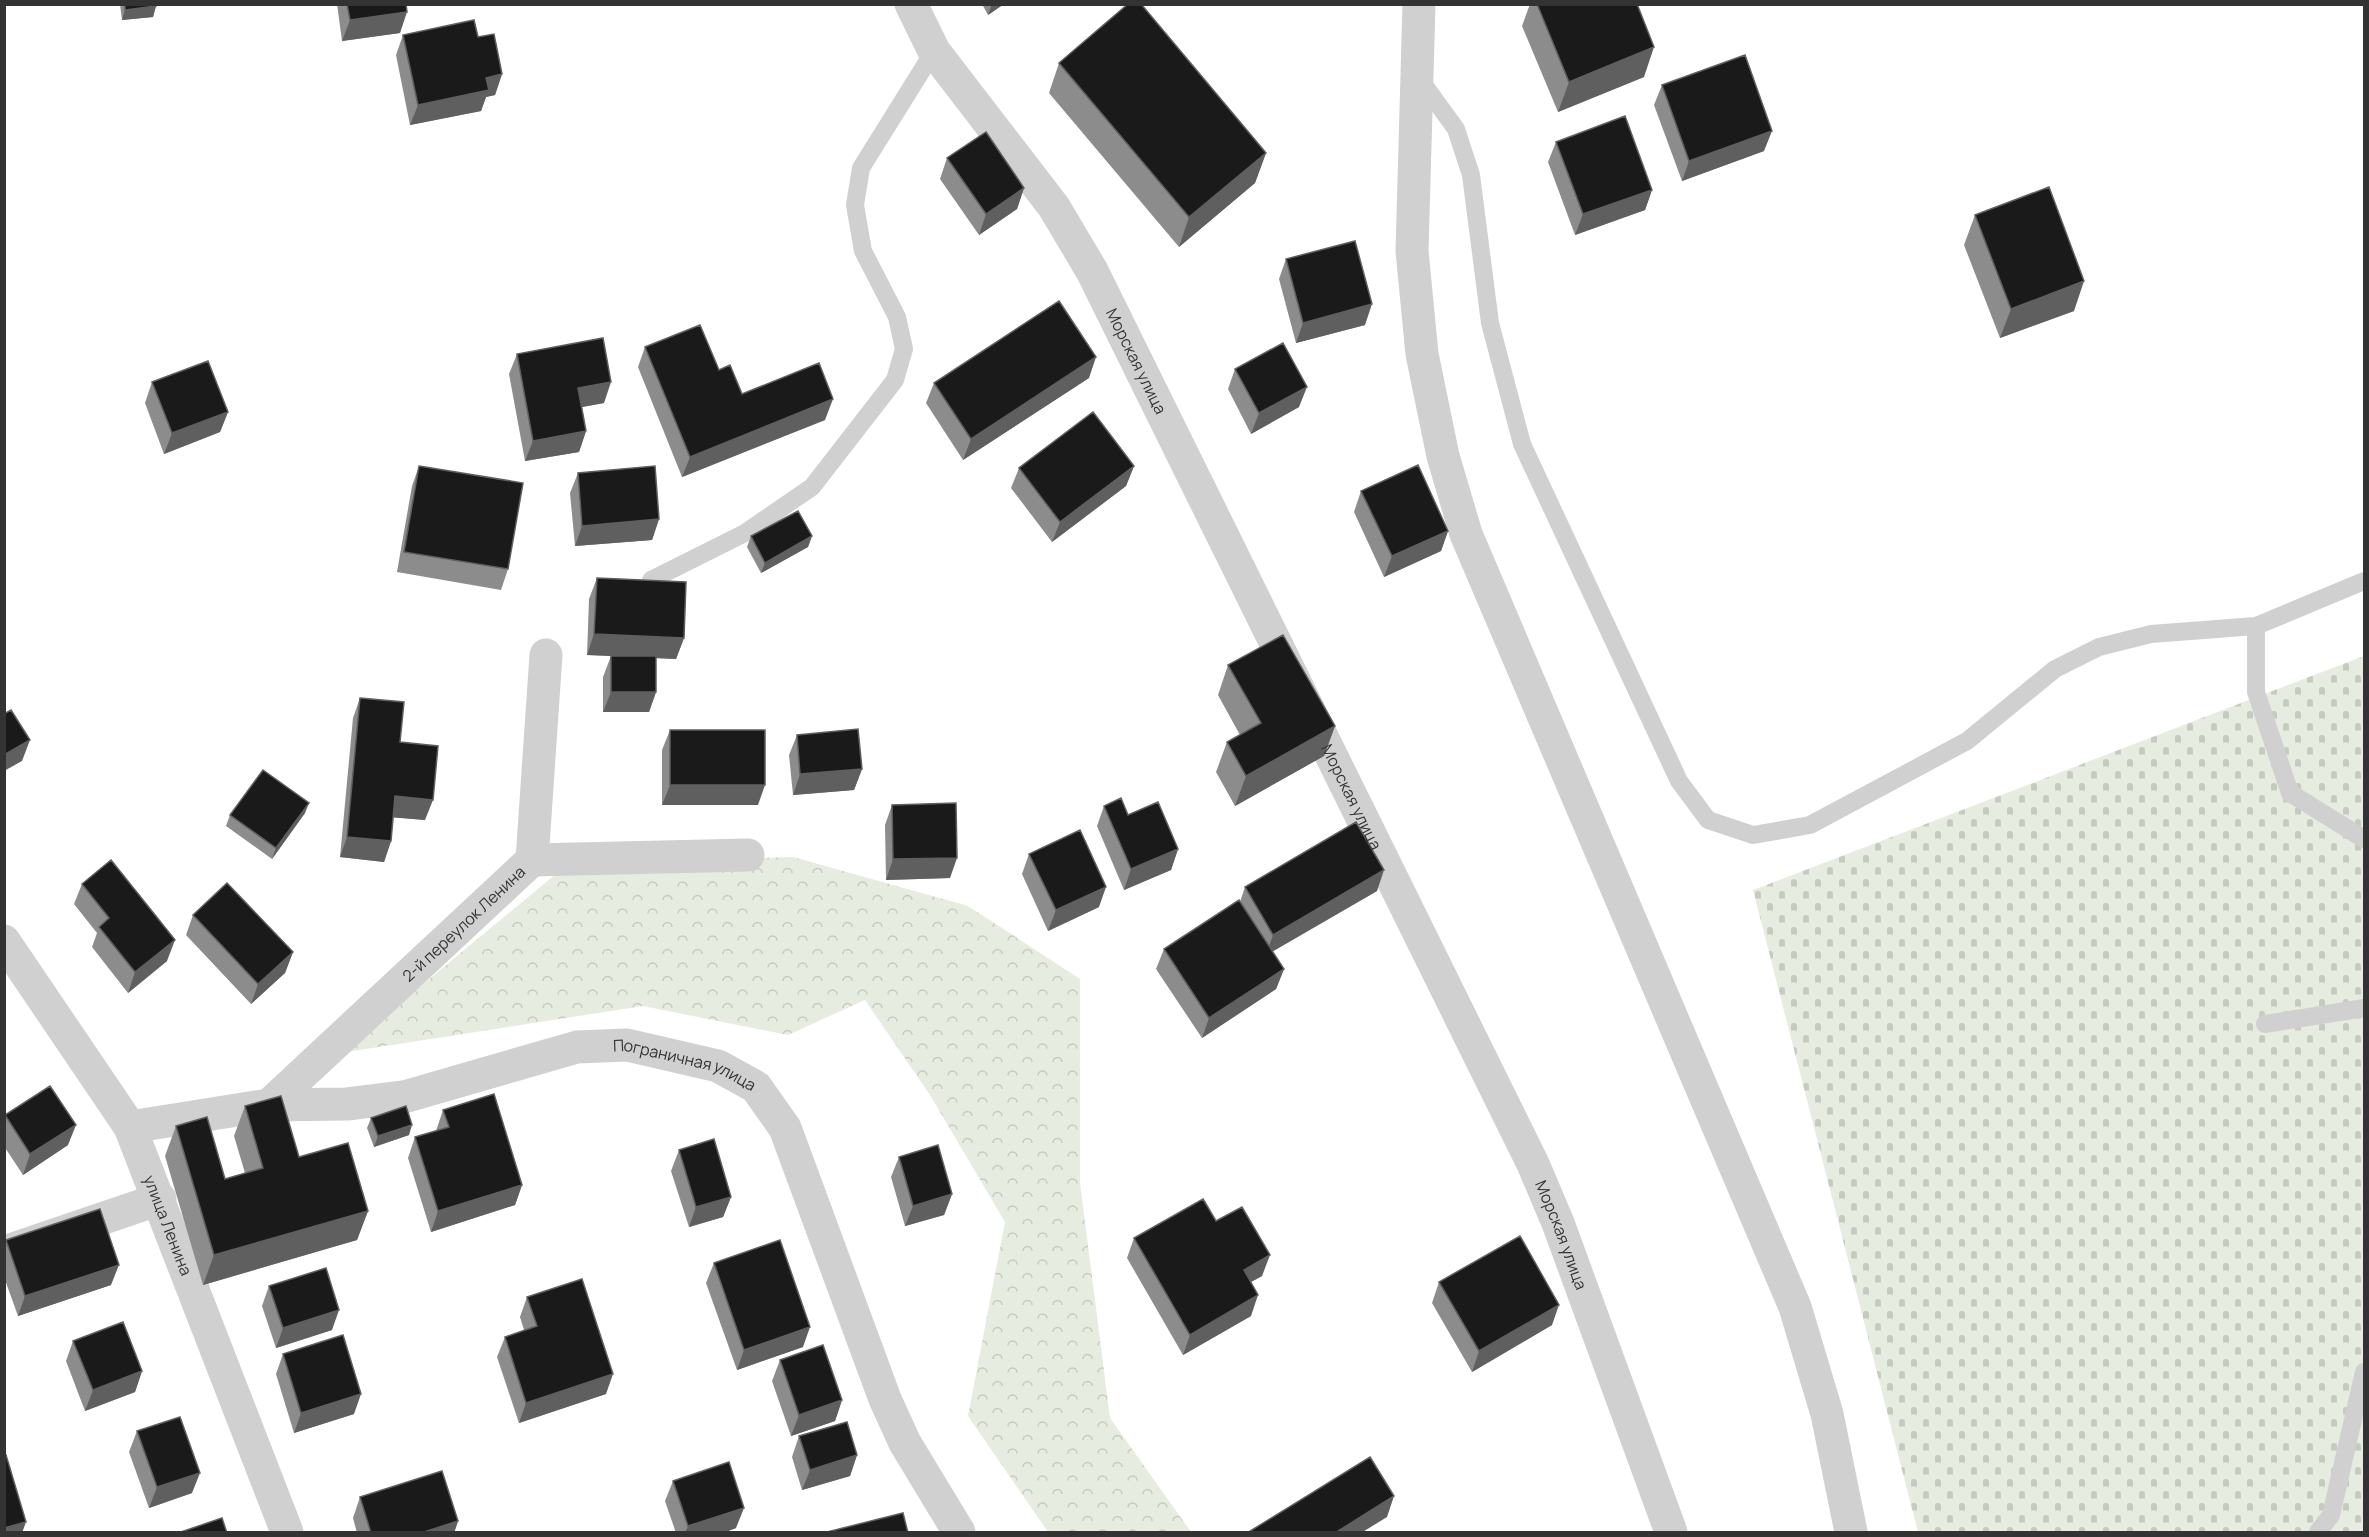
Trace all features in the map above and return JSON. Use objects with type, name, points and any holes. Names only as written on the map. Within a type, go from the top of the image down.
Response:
[{"type":"street","name":"Морская улица","points":[[911,4],[934,51],[1054,207],[1092,271],[1533,1164],[1558,1223],[1671,1533]]},
{"type":"street","points":[[1419,4],[1412,251],[1427,376],[1443,456],[1466,534],[1795,1307],[1827,1414],[1851,1533]]},
{"type":"street","name":"2-й переулок Ленина","points":[[269,1104],[532,860],[546,654]]},
{"type":"street","points":[[532,860],[748,855]]},
{"type":"street","name":"улица Ленина","points":[[4,941],[130,1127],[160,1199],[287,1533]]},
{"type":"street","name":"Пограничная улица","points":[[130,1127],[269,1104],[347,1104],[404,1097],[577,1047],[627,1045],[718,1066],[756,1087],[785,1128],[885,1399],[905,1443],[959,1533]]},
{"type":"street","points":[[4,1252],[160,1199]]},
{"type":"lane","points":[[651,580],[745,533],[812,487],[895,381],[904,349],[902,338],[897,317],[863,251],[855,205],[861,168],[934,51]]},
{"type":"lane","points":[[1418,77],[1456,129],[1471,175],[1490,322],[1522,444],[1679,781],[1708,820],[1753,835],[1810,825],[1967,741],[2055,669],[2099,647],[2151,634],[2256,626],[2364,581]]},
{"type":"lane","points":[[2256,626],[2256,692],[2290,793],[2364,839]]},
{"type":"lane","points":[[2265,1024],[2364,1008]]},
{"type":"lane","points":[[2318,1533],[2331,1515],[2364,1372]]},
{"type":"green space","points":[[2364,656],[2364,1532],[1918,1532],[1753,890]]},
{"type":"green space","points":[[793,857],[968,906],[1080,979],[1080,1183],[1110,1418],[1191,1532],[1048,1532],[968,1416],[1005,1222],[930,1095],[865,1000],[788,1035],[643,1006],[340,1053],[568,864]]},
{"type":"building","points":[[125,4],[156,4],[156,6],[125,10]]},
{"type":"building","points":[[347,4],[406,4],[407,12],[350,20]]},
{"type":"building","points":[[1128,4],[1141,4],[1266,153],[1189,217],[1059,63]]},
{"type":"building","points":[[1537,4],[1637,4],[1654,47],[1569,82]]},
{"type":"building","points":[[474,20],[478,37],[494,34],[502,74],[486,78],[489,90],[418,105],[403,35]]},
{"type":"building","points":[[1745,55],[1772,131],[1689,161],[1662,85]]},
{"type":"building","points":[[1625,116],[1652,190],[1583,214],[1556,142]]},
{"type":"building","points":[[986,132],[1024,188],[986,214],[947,158]]},
{"type":"building","points":[[2049,187],[2084,281],[2011,309],[1975,215]]},
{"type":"building","points":[[1355,241],[1372,304],[1303,323],[1286,259]]},
{"type":"building","points":[[1059,301],[1096,357],[971,439],[934,383]]},
{"type":"building","points":[[700,325],[719,370],[730,365],[742,394],[819,363],[833,399],[690,457],[645,347]]},
{"type":"building","points":[[603,338],[611,382],[578,388],[586,431],[533,441],[517,354]]},
{"type":"building","points":[[1283,343],[1307,387],[1259,413],[1235,369]]},
{"type":"building","points":[[208,361],[228,412],[172,433],[152,382]]},
{"type":"building","points":[[1093,412],[1134,466],[1060,522],[1019,468]]},
{"type":"building","points":[[1418,465],[1448,531],[1392,556],[1361,491]]},
{"type":"building","points":[[419,466],[523,483],[508,569],[404,552]]},
{"type":"building","points":[[655,466],[659,519],[582,526],[578,473]]},
{"type":"building","points":[[798,511],[812,536],[765,563],[751,536]]},
{"type":"building","points":[[597,578],[686,582],[684,638],[594,634]]},
{"type":"building","points":[[1283,635],[1335,726],[1246,776],[1227,742],[1261,723],[1228,665]]},
{"type":"building","points":[[611,656],[656,656],[656,692],[611,692]]},
{"type":"building","points":[[360,698],[404,702],[400,742],[438,746],[433,800],[395,796],[391,841],[347,837]]},
{"type":"building","points":[[11,710],[30,740],[4,755],[4,714]]},
{"type":"building","points":[[858,729],[862,769],[800,774],[797,735]]},
{"type":"building","points":[[670,730],[765,730],[765,785],[670,785]]},
{"type":"building","points":[[263,770],[309,803],[276,848],[230,815]]},
{"type":"building","points":[[1121,798],[1128,815],[1158,802],[1178,849],[1131,869],[1104,806]]},
{"type":"building","points":[[956,803],[957,858],[893,859],[892,805]]},
{"type":"building","points":[[1356,822],[1384,870],[1273,935],[1245,887]]},
{"type":"building","points":[[1080,830],[1106,887],[1056,910],[1029,854]]},
{"type":"building","points":[[111,860],[175,940],[135,972],[99,927],[109,918],[82,884]]},
{"type":"building","points":[[227,883],[293,952],[258,984],[193,915]]},
{"type":"building","points":[[1239,900],[1284,969],[1209,1018],[1164,949]]},
{"type":"building","points":[[50,1086],[76,1125],[30,1154],[5,1115]]},
{"type":"building","points":[[494,1094],[522,1185],[438,1211],[415,1137],[449,1127],[443,1110]]},
{"type":"building","points":[[281,1096],[299,1157],[348,1143],[368,1211],[214,1255],[176,1126],[207,1117],[225,1179],[263,1168],[245,1106]]},
{"type":"building","points":[[406,1106],[412,1125],[378,1136],[371,1118]]},
{"type":"building","points":[[714,1139],[731,1197],[696,1207],[679,1150]]},
{"type":"building","points":[[938,1145],[952,1194],[913,1206],[899,1157]]},
{"type":"building","points":[[1203,1199],[1216,1221],[1242,1207],[1270,1255],[1244,1270],[1258,1295],[1190,1335],[1134,1238]]},
{"type":"building","points":[[100,1209],[119,1265],[25,1296],[6,1240]]},
{"type":"building","points":[[1520,1236],[1559,1305],[1479,1351],[1439,1282]]},
{"type":"building","points":[[780,1240],[810,1327],[744,1350],[714,1263]]},
{"type":"building","points":[[326,1268],[339,1310],[283,1328],[269,1286]]},
{"type":"building","points":[[582,1279],[613,1374],[526,1403],[505,1337],[537,1326],[527,1297]]},
{"type":"building","points":[[123,1322],[142,1371],[93,1390],[73,1341]]},
{"type":"building","points":[[343,1335],[361,1394],[301,1413],[283,1354]]},
{"type":"building","points":[[823,1345],[842,1400],[799,1415],[780,1360]]},
{"type":"building","points":[[180,1417],[200,1473],[157,1487],[137,1431]]},
{"type":"building","points":[[847,1422],[857,1455],[810,1470],[799,1436]]},
{"type":"building","points":[[6,1455],[26,1522],[4,1528],[4,1456]]},
{"type":"building","points":[[1370,1457],[1394,1496],[1335,1533],[1247,1533]]},
{"type":"building","points":[[729,1462],[744,1508],[688,1526],[673,1481]]},
{"type":"building","points":[[442,1471],[458,1521],[421,1533],[371,1533],[360,1497]]},
{"type":"building","points":[[903,1513],[908,1533],[823,1533]]},
{"type":"building","points":[[222,1518],[227,1533],[178,1533]]}]
